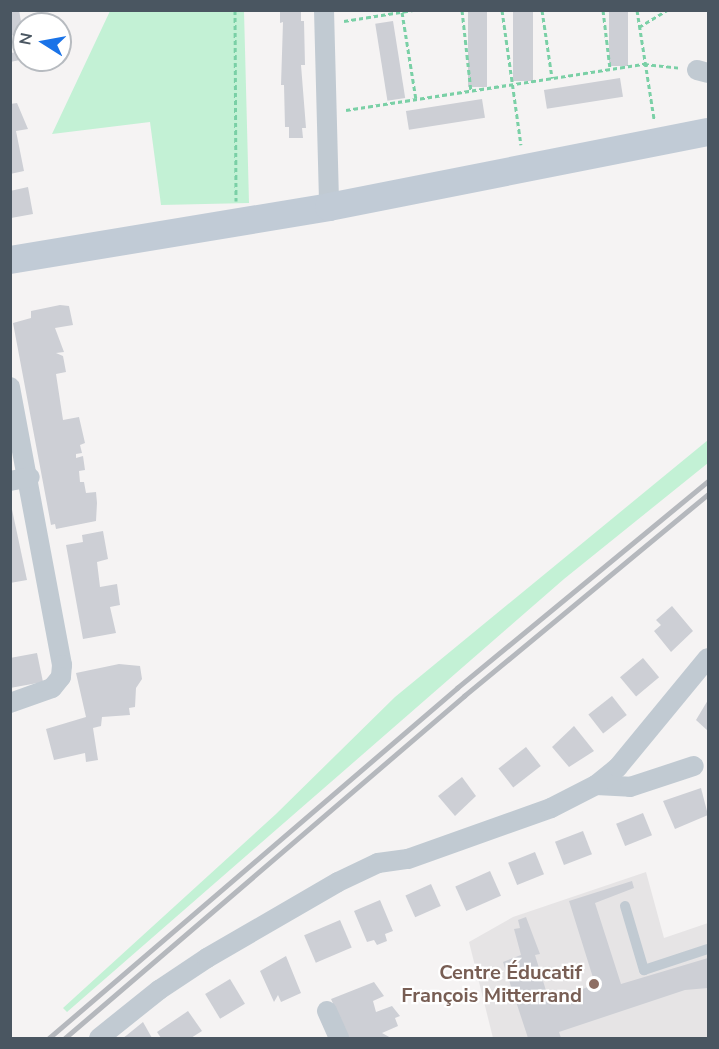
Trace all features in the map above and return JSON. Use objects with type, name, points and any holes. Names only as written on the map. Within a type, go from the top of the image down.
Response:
[{"type":"main road","points":[[10,260],[329,207],[525,167],[658,144],[708,132]]},
{"type":"street","points":[[324,17],[329,207]]},
{"type":"street","points":[[10,387],[20,479],[61,652],[61,677],[57,683],[44,693],[10,703]]},
{"type":"street","points":[[99,1038],[159,990],[207,958],[338,882],[378,863],[408,859],[551,808],[596,784],[618,767],[708,658]]},
{"type":"street","points":[[596,784],[630,787],[694,766]]},
{"type":"street","points":[[327,1011],[339,1038]]},
{"type":"lane","points":[[626,906],[644,969],[708,949]]},
{"type":"path","points":[[234,223],[237,152],[235,10]]},
{"type":"path","points":[[324,17],[413,10]]},
{"type":"path","points":[[462,10],[471,91]]},
{"type":"path","points":[[502,10],[510,85],[525,167]]},
{"type":"path","points":[[542,10],[552,78]]},
{"type":"path","points":[[603,10],[610,69]]},
{"type":"path","points":[[637,10],[658,144]]},
{"type":"path","points":[[639,27],[667,10]]},
{"type":"path","points":[[402,12],[416,99]]},
{"type":"path","points":[[326,113],[644,64],[703,72]]},
{"type":"shaded area","name":"Centre Éducatif François Mitterrand","points":[[646,872],[664,938],[708,923],[708,1038],[493,1038],[469,942],[513,917]]},
{"type":"green space","points":[[110,11],[244,11],[249,203],[161,205],[150,122],[52,134]]},
{"type":"green space","points":[[708,440],[708,463],[564,579],[67,1012],[63,1008],[276,814],[395,697]]},
{"type":"building","points":[[10,10],[19,10],[19,12],[12,12],[12,36],[10,36]]},
{"type":"building","points":[[468,10],[487,10],[487,87],[468,87]]},
{"type":"building","points":[[513,10],[533,10],[533,81],[513,81]]},
{"type":"building","points":[[609,10],[628,10],[628,66],[609,66]]},
{"type":"building","points":[[301,11],[301,21],[304,21],[305,65],[301,65],[306,128],[302,128],[303,138],[289,138],[289,127],[285,127],[284,85],[281,85],[283,22],[280,23],[280,12]]},
{"type":"building","points":[[393,21],[405,98],[387,101],[375,24]]},
{"type":"building","points":[[620,78],[623,97],[547,109],[544,90]]},
{"type":"building","points":[[482,99],[485,118],[409,130],[406,111]]},
{"type":"building","points":[[17,103],[28,129],[16,131],[24,171],[10,174],[10,104]]},
{"type":"building","points":[[28,187],[33,214],[11,218],[10,191]]},
{"type":"building","points":[[60,305],[69,306],[73,325],[55,328],[64,352],[56,353],[63,356],[66,372],[56,374],[63,420],[79,417],[85,443],[80,445],[82,453],[76,454],[76,458],[83,456],[85,470],[79,471],[80,482],[84,482],[86,493],[96,492],[97,503],[96,521],[56,529],[55,524],[51,525],[13,323],[31,318],[31,311]]},
{"type":"building","points":[[10,500],[27,580],[10,583]]},
{"type":"building","points":[[103,531],[108,559],[97,562],[100,587],[117,584],[120,605],[110,607],[116,633],[83,639],[66,545],[83,542],[82,535]]},
{"type":"building","points":[[672,606],[693,631],[671,652],[654,631],[661,625],[656,620]]},
{"type":"building","points":[[37,653],[43,682],[10,688],[10,658]]},
{"type":"building","points":[[643,658],[659,677],[636,696],[620,677]]},
{"type":"building","points":[[119,664],[140,666],[142,679],[136,688],[135,707],[129,708],[130,715],[102,717],[101,726],[93,728],[98,760],[86,762],[85,753],[54,760],[46,729],[86,717],[76,673]]},
{"type":"building","points":[[612,696],[627,715],[603,733],[588,714]]},
{"type":"building","points":[[708,700],[708,731],[696,720]]},
{"type":"building","points":[[574,726],[594,751],[569,767],[552,747]]},
{"type":"building","points":[[526,747],[541,766],[513,787],[498,769]]},
{"type":"building","points":[[462,777],[476,796],[455,816],[438,796]]},
{"type":"building","points":[[701,788],[708,815],[675,829],[663,801]]},
{"type":"building","points":[[643,813],[652,835],[625,846],[616,824]]},
{"type":"building","points":[[583,831],[592,854],[564,865],[555,842]]},
{"type":"building","points":[[535,852],[544,874],[517,885],[508,863]]},
{"type":"building","points":[[490,871],[501,896],[466,911],[455,886]]},
{"type":"building","points":[[632,881],[634,888],[595,903],[621,984],[708,958],[708,988],[685,990],[559,1032],[561,1038],[528,1038],[503,962],[521,955],[514,929],[520,928],[518,920],[526,917],[540,954],[535,955],[548,997],[557,994],[558,999],[595,984],[569,901]]},
{"type":"building","points":[[431,884],[441,906],[415,917],[405,895]]},
{"type":"building","points":[[380,900],[393,931],[385,934],[387,941],[377,945],[374,940],[367,942],[354,911]]},
{"type":"building","points":[[340,920],[352,948],[316,963],[304,935]]},
{"type":"building","points":[[286,956],[301,993],[281,1002],[278,995],[274,1002],[260,971]]},
{"type":"building","points":[[230,979],[245,1004],[220,1019],[205,994]]},
{"type":"building","points":[[374,982],[384,996],[373,1001],[376,1012],[392,1006],[400,1016],[395,1018],[398,1026],[382,1033],[391,1038],[348,1038],[331,999]]},
{"type":"building","points":[[188,1011],[202,1031],[191,1038],[161,1038],[157,1032]]},
{"type":"building","points":[[143,1022],[152,1038],[123,1038],[127,1035]]},
{"type":"railway","points":[[49,1038],[457,688],[708,481]]},
{"type":"railway","points":[[65,1038],[464,696],[708,494]]},
{"type":"place","name":"Centre Éducatif François Mitterrand","points":[[594,984]]}]
